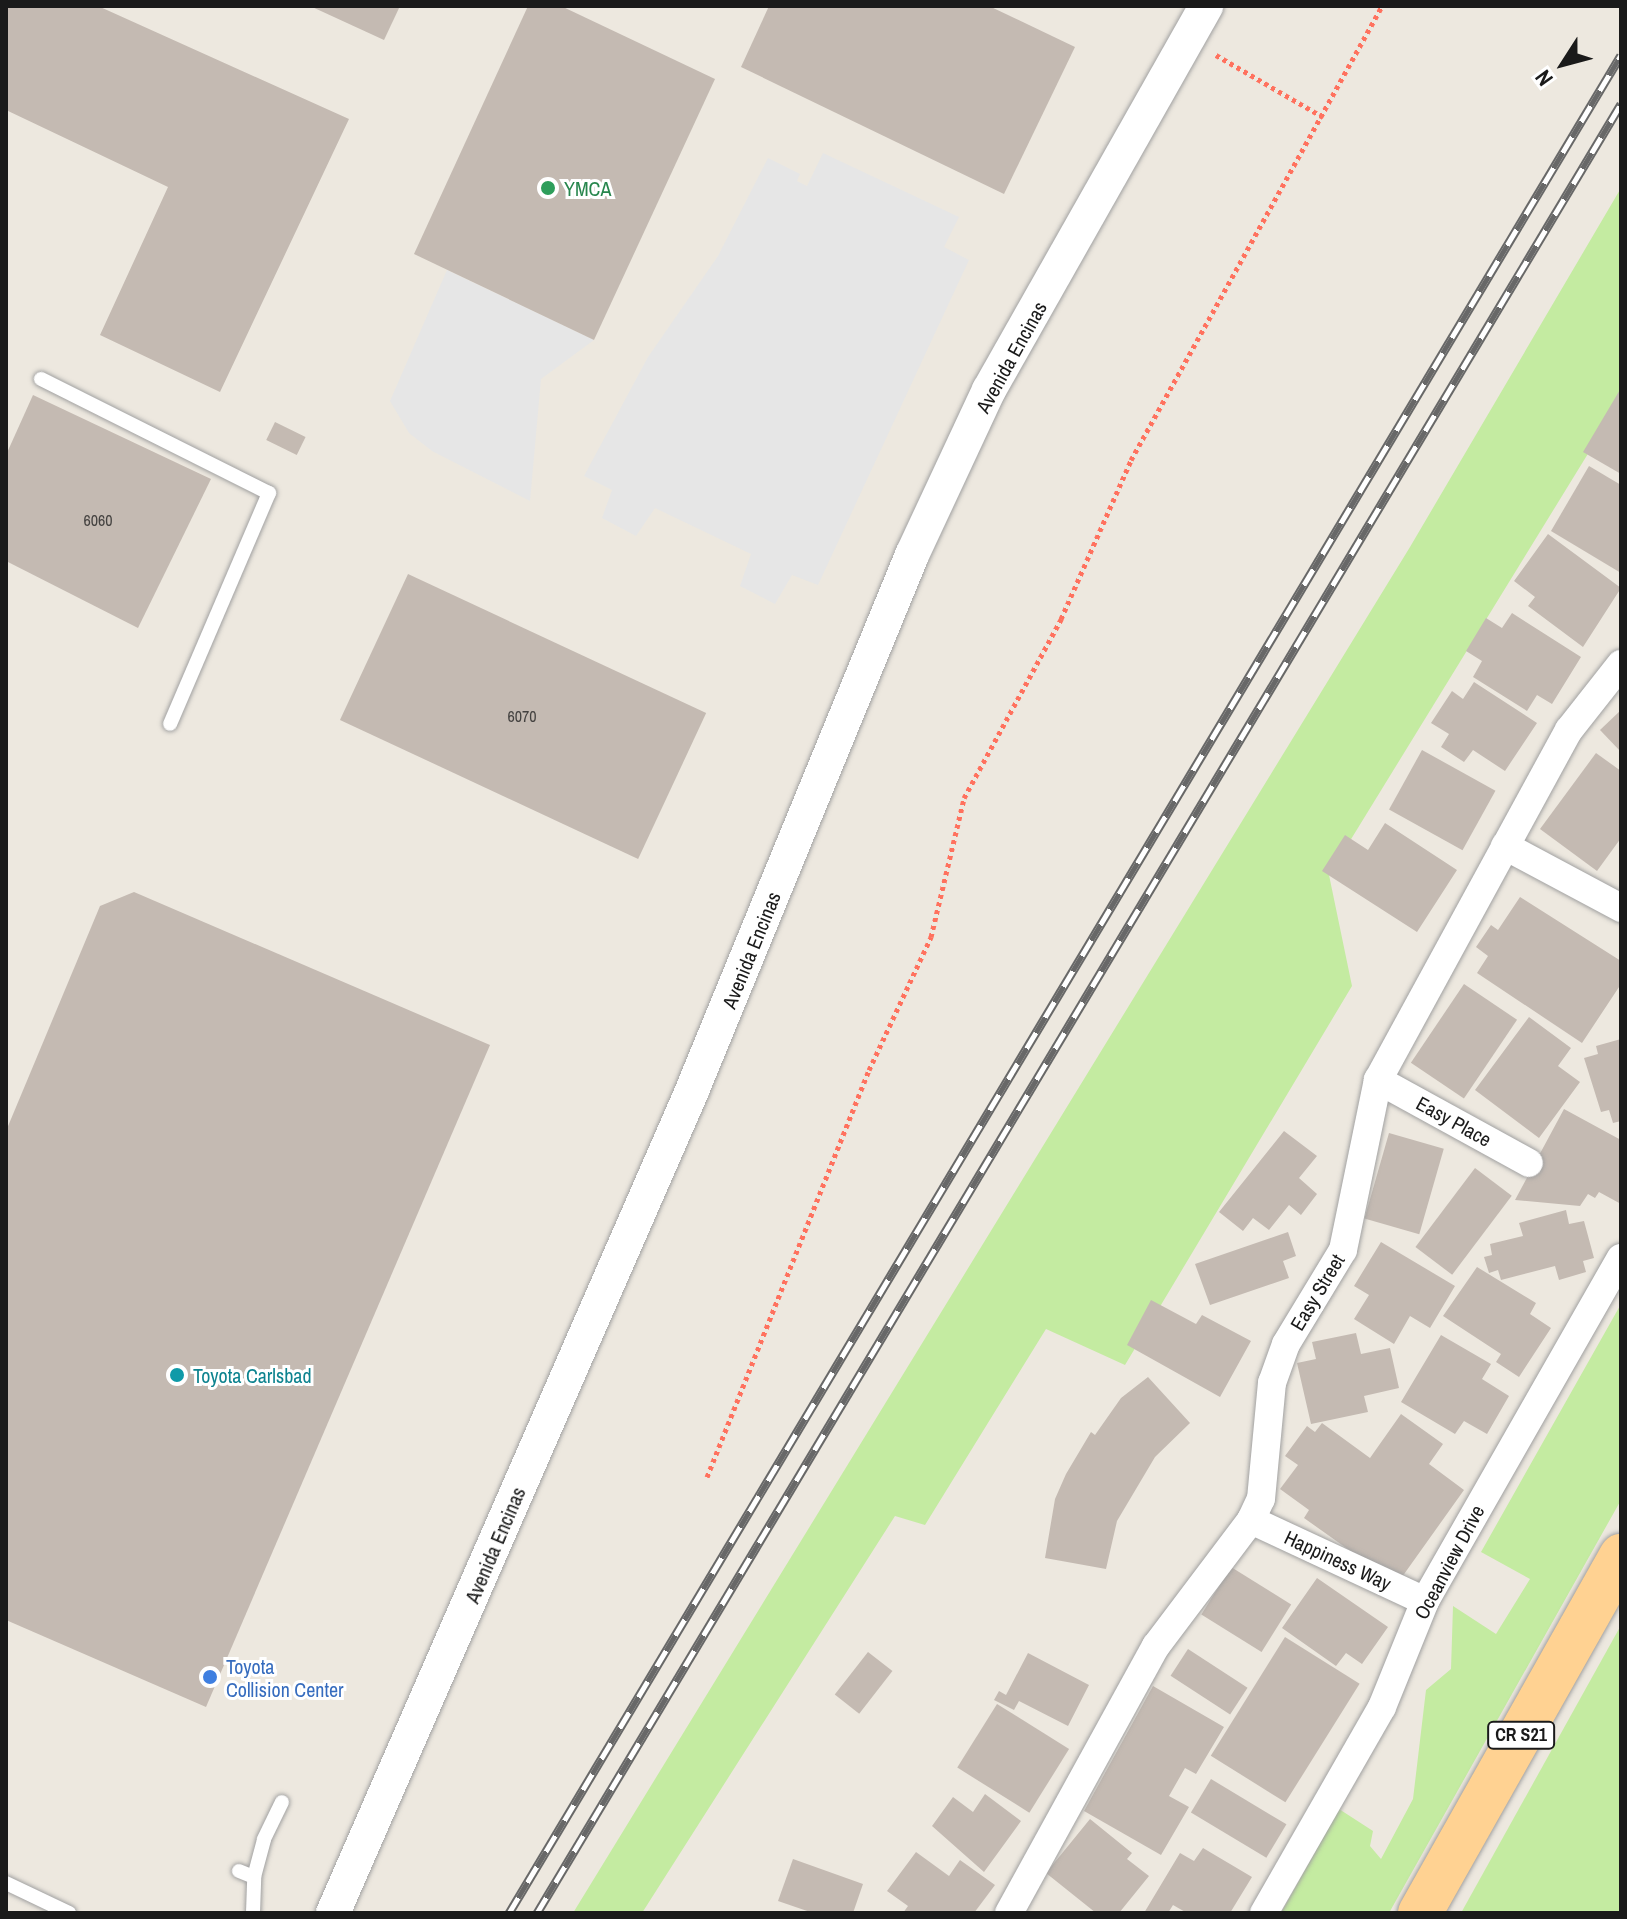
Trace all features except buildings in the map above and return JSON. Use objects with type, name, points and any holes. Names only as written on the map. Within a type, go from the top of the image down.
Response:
[{"type":"main road","name":"CR S21","points":[[1420,1913],[1621,1556]]},
{"type":"street","name":"Avenida Encinas","points":[[333,1913],[708,1054],[912,555],[989,390],[1206,6]]},
{"type":"street","name":"Easy Street","points":[[1009,1913],[1156,1646],[1251,1520],[1261,1499],[1272,1383],[1286,1344],[1343,1250],[1378,1080],[1569,730],[1621,664]]},
{"type":"street","points":[[1505,846],[1621,908]]},
{"type":"street","name":"Easy Place","points":[[1378,1080],[1529,1163]]},
{"type":"street","name":"Oceanview Drive","points":[[1264,1913],[1382,1707],[1425,1601],[1621,1258]]},
{"type":"street","name":"Happiness Way","points":[[1251,1520],[1425,1601]]},
{"type":"lane","points":[[41,379],[269,493],[170,724]]},
{"type":"lane","points":[[253,1913],[254,1877],[264,1839],[282,1802]]},
{"type":"lane","points":[[239,1871],[254,1877]]},
{"type":"lane","points":[[6,1883],[69,1913]]},
{"type":"path","points":[[707,1477],[869,1070],[931,937],[964,798],[1061,619],[1131,460],[1382,6]]},
{"type":"path","points":[[1188,38],[1323,117]]},
{"type":"green space","points":[[1621,188],[1621,400],[1329,875],[1352,986],[1125,1365],[1046,1329],[925,1525],[895,1516],[642,1913],[573,1913],[1410,547]]},
{"type":"green space","points":[[1621,1304],[1621,1500],[1389,1913],[1281,1913],[1339,1809],[1373,1831],[1370,1846],[1381,1859],[1413,1799],[1426,1690],[1451,1669],[1453,1606],[1496,1634],[1530,1579],[1481,1552]]},
{"type":"green space","points":[[1620,1627],[1621,1913],[1461,1913]]},
{"type":"shaded area","points":[[823,153],[959,217],[944,247],[969,260],[818,585],[792,575],[775,604],[740,586],[751,554],[655,508],[636,536],[602,518],[612,490],[584,476],[648,357],[718,256],[768,158],[800,174],[797,181],[807,186]]},
{"type":"shaded area","points":[[447,270],[594,340],[541,379],[530,501],[432,451],[409,433],[390,401]]},
{"type":"railway","points":[[509,1913],[1621,55]]},
{"type":"railway","points":[[537,1913],[1621,104]]},
{"type":"place","name":"YMCA","points":[[548,188]]},
{"type":"place","name":"Toyota Carlsbad","points":[[177,1375]]},
{"type":"place","name":"Toyota Collision Center","points":[[210,1677]]}]
